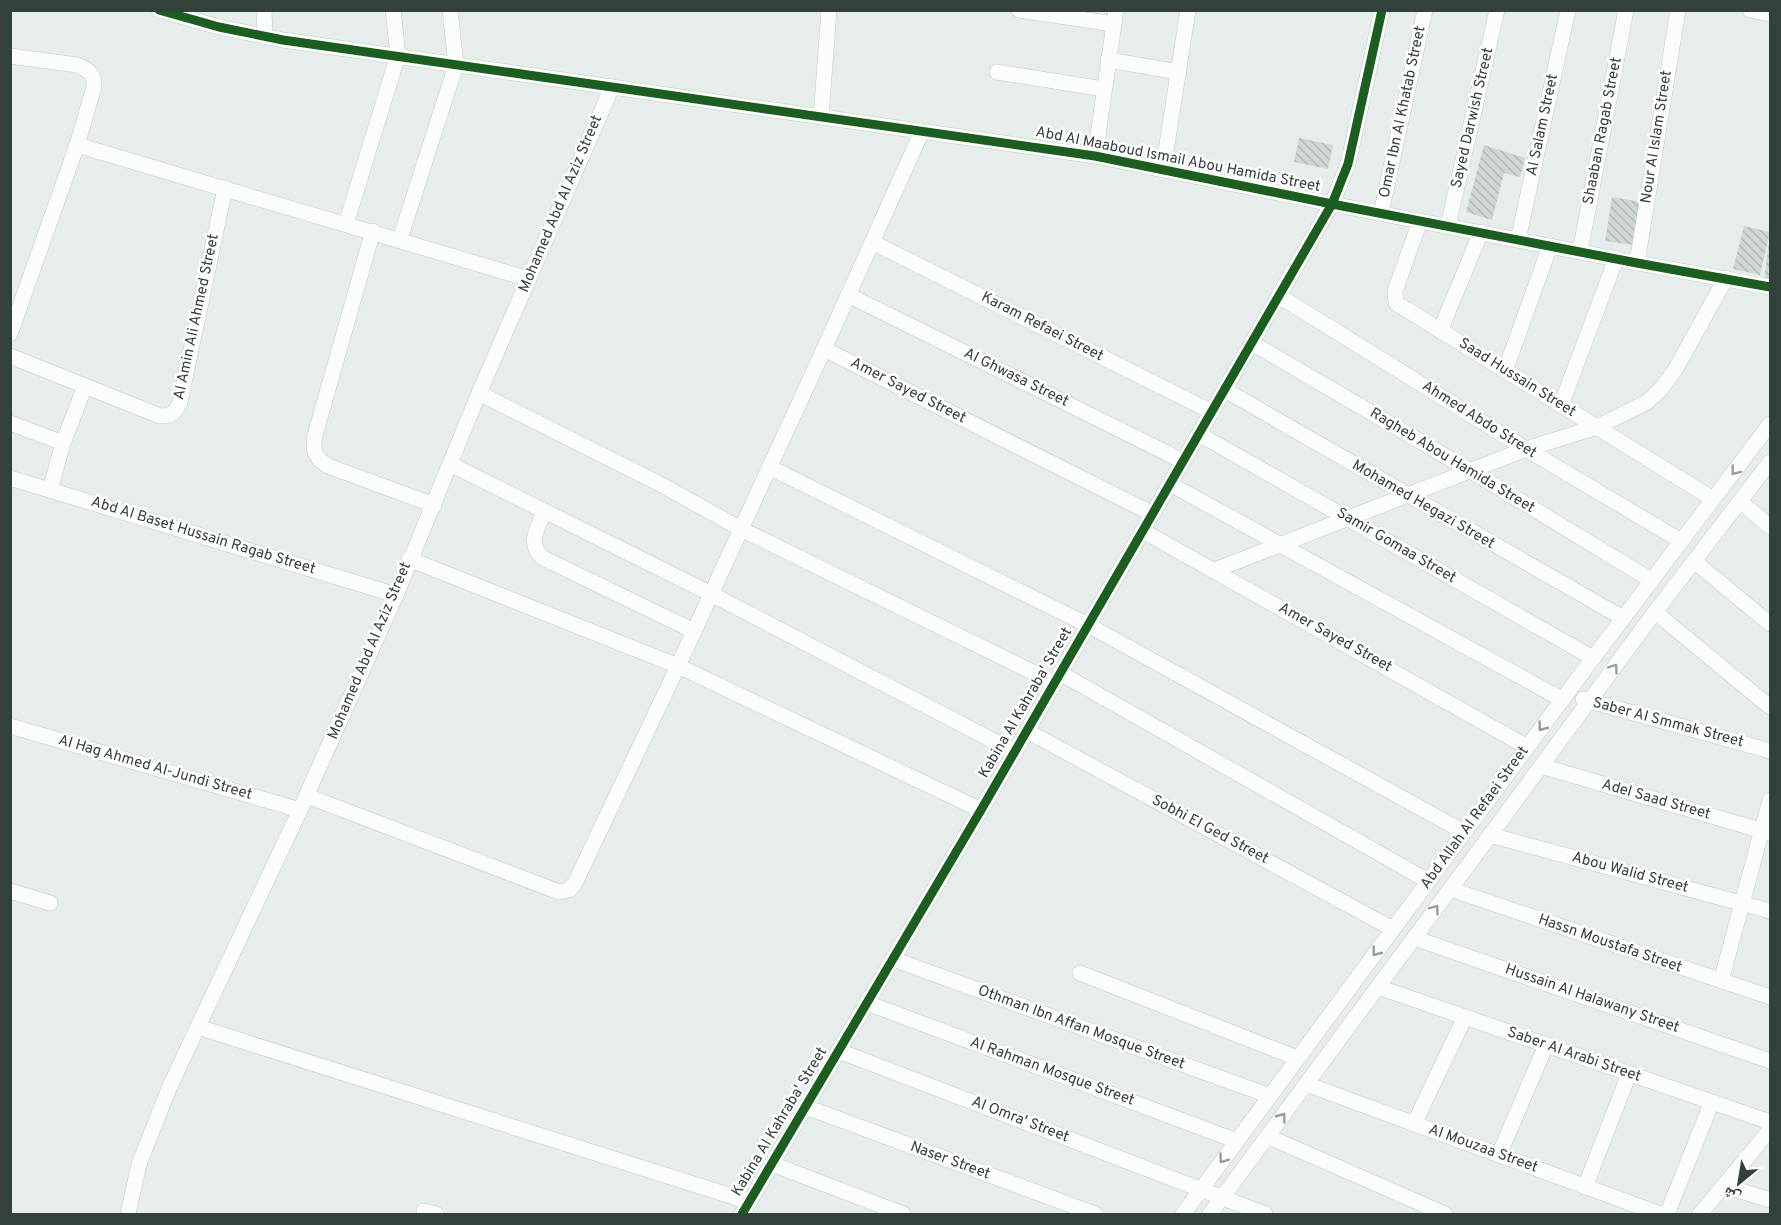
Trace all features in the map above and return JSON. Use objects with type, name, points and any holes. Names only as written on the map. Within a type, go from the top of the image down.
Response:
[{"type":"street","name":"Abd Al Maaboud Ismail Abou Hamida Street","points":[[159,10],[265,37],[1095,156],[1332,204],[1770,287]]},
{"type":"street","points":[[264,10],[265,37]]},
{"type":"street","points":[[346,224],[398,55],[393,10]]},
{"type":"street","points":[[400,239],[456,65],[450,10]]},
{"type":"street","points":[[821,117],[829,10]]},
{"type":"street","points":[[1019,10],[1115,17],[1095,156]]},
{"type":"street","points":[[1163,171],[1188,10]]},
{"type":"street","name":"Kabina Al Kahraba' Street","points":[[746,1208],[1015,752],[1332,204],[1348,164],[1382,10]]},
{"type":"street","name":"Omar Ibn Al Khatab Street","points":[[1381,213],[1425,10]]},
{"type":"street","name":"Sayed Darwish Street","points":[[1448,226],[1497,10]]},
{"type":"street","name":"Al Salam Street","points":[[1518,240],[1568,10]]},
{"type":"street","name":"Shaaban Ragab Street","points":[[1580,252],[1626,10]]},
{"type":"street","name":"Nour Al Islam Street","points":[[1637,263],[1678,10]]},
{"type":"street","points":[[10,56],[77,65],[92,73],[94,87],[77,145],[10,334]]},
{"type":"street","points":[[1108,60],[1179,72]]},
{"type":"street","points":[[997,72],[1104,88]]},
{"type":"street","name":"Mohamed Abd Al Aziz Street","points":[[128,1215],[139,1164],[170,1086],[307,796],[396,595],[479,393],[612,87]]},
{"type":"street","points":[[307,796],[546,888],[559,892],[569,890],[580,873],[678,666],[922,131]]},
{"type":"street","points":[[77,145],[529,279]]},
{"type":"street","name":"Al Amin Ali Ahmed Street","points":[[10,356],[160,416],[170,416],[176,411],[180,402],[225,188]]},
{"type":"street","name":"Saad Hussain Street","points":[[1420,220],[1395,298],[1396,303],[1713,499]]},
{"type":"street","points":[[373,231],[315,435],[314,453],[328,466],[434,505]]},
{"type":"street","points":[[1440,331],[1481,232]]},
{"type":"street","name":"Karam Refaei Street","points":[[873,242],[1212,412]]},
{"type":"street","points":[[1505,371],[1550,246]]},
{"type":"street","points":[[1561,405],[1616,259]]},
{"type":"street","points":[[1215,570],[1526,449],[1597,427],[1647,402],[1660,390],[1675,370],[1726,278]]},
{"type":"street","name":"Al Ghwasa Street","points":[[848,295],[1183,461]]},
{"type":"street","name":"Ahmed Abdo Street","points":[[1279,296],[1526,449],[1681,541]]},
{"type":"street","name":"Ragheb Abou Hamida Street","points":[[1252,343],[1652,580]]},
{"type":"street","name":"Amer Sayed Street","points":[[824,349],[1153,514]]},
{"type":"street","points":[[50,490],[63,443],[85,386]]},
{"type":"street","name":"Mohamed Hegazi Street","points":[[1225,390],[1623,618]]},
{"type":"street","points":[[479,393],[660,484],[741,529],[1057,678],[1428,881]]},
{"type":"street","points":[[10,423],[63,443]]},
{"type":"street","name":"Abd Allah Al Refaei Street","points":[[1183,1215],[1564,697],[1770,424]]},
{"type":"street","name":"Samir Gomaa Street","points":[[1199,434],[1593,658]]},
{"type":"street","name":"Abd Allah Al Refaei Street","points":[[1210,1215],[1655,612],[1770,462]]},
{"type":"street","points":[[450,464],[711,594],[1015,752]]},
{"type":"street","points":[[769,467],[1088,625],[1464,832]]},
{"type":"street","name":"Abd Al Baset Hussain Ragab Street","points":[[10,478],[396,595]]},
{"type":"street","name":"Saber Al Smmak Street","points":[[1170,484],[1564,697],[1590,701],[1770,751]]},
{"type":"street","points":[[1740,501],[1770,527]]},
{"type":"street","points":[[544,512],[533,539],[534,547],[543,558],[694,631]]},
{"type":"street","name":"Amer Sayed Street","points":[[1143,531],[1527,747]]},
{"type":"street","points":[[409,559],[678,666],[981,810]]},
{"type":"street","points":[[1694,561],[1770,624]]},
{"type":"street","points":[[1655,612],[1770,706]]},
{"type":"street","name":"Al Hag Ahmed Al-Jundi Street","points":[[10,726],[300,810]]},
{"type":"street","name":"Sobhi El Ged Street","points":[[1027,731],[1392,929]]},
{"type":"street","name":"Adel Saad Street","points":[[1541,766],[1766,832]]},
{"type":"street","points":[[1720,981],[1766,832],[1770,800]]},
{"type":"street","name":"Abou Walid Street","points":[[1490,835],[1770,911]]},
{"type":"street","name":"Hassn Moustafa Street","points":[[1450,889],[1770,997]]},
{"type":"street","points":[[10,891],[50,903]]},
{"type":"street","name":"Hussain Al Halawany Street","points":[[1414,938],[1770,1061]]},
{"type":"street","name":"Othman Ibn Affan Mosque Street","points":[[893,960],[1270,1096]]},
{"type":"street","points":[[1080,973],[1297,1058]]},
{"type":"street","name":"Saber Al Arabi Street","points":[[1378,987],[1770,1122]]},
{"type":"street","name":"Al Rahman Mosque Street","points":[[867,1004],[1237,1141]]},
{"type":"street","points":[[1414,1124],[1464,1017]]},
{"type":"street","points":[[198,1027],[746,1208]]},
{"type":"street","points":[[1499,1155],[1546,1045]]},
{"type":"street","name":"Al Omra' Street","points":[[839,1051],[1265,1215]]},
{"type":"street","points":[[1586,1187],[1629,1074]]},
{"type":"street","name":"Al Mouzaa Street","points":[[1306,1084],[1660,1215]]},
{"type":"street","points":[[1667,1215],[1713,1102]]},
{"type":"street","name":"Naser Street","points":[[806,1107],[1095,1215]]},
{"type":"street","points":[[1700,1215],[1770,1131]]},
{"type":"street","points":[[1267,1136],[1445,1215]]},
{"type":"street","points":[[772,1164],[903,1215]]},
{"type":"street","points":[[1725,1186],[1770,1200]]},
{"type":"building","points":[[1299,138],[1333,145],[1328,169],[1294,162]]},
{"type":"building","points":[[1484,145],[1525,158],[1520,177],[1504,173],[1492,220],[1466,212]]},
{"type":"building","points":[[1612,197],[1641,202],[1634,245],[1605,241]]},
{"type":"building","points":[[1744,226],[1770,232],[1760,275],[1733,269]]},
{"type":"building","points":[[1770,241],[1770,282],[1764,281]]},
{"type":"cycle path","points":[[159,10],[219,27],[283,40],[1095,156],[1332,204],[1770,287]]},
{"type":"cycle path","points":[[742,1214],[981,810],[1332,204],[1348,164],[1382,10]]}]
